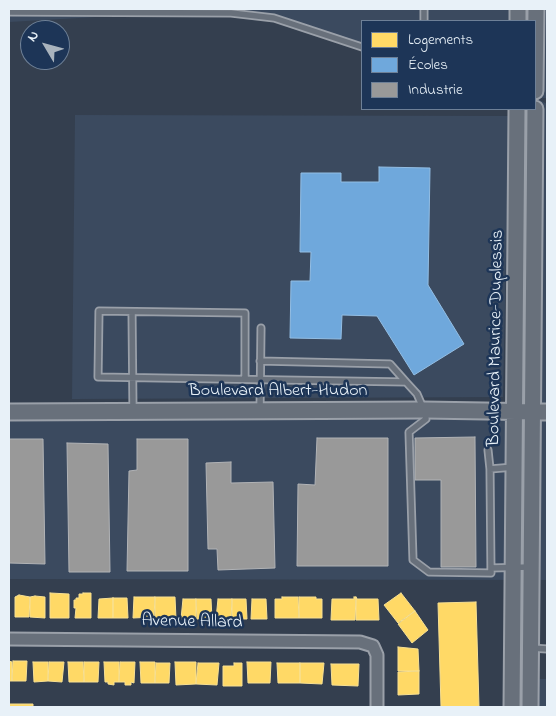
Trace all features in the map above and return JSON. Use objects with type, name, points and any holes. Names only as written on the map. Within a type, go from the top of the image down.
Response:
[{"type":"street","name":"Boulevard Maurice-Duplessis","points":[[512,707],[517,110]]},
{"type":"street","name":"Boulevard Maurice-Duplessis","points":[[530,707],[531,567],[540,412],[534,171],[535,110]]},
{"type":"street","name":"Boulevard Albert-Hudon","points":[[9,412],[424,410],[540,412]]},
{"type":"street","name":"Avenue Allard","points":[[9,639],[360,642],[373,646],[377,654],[377,707]]},
{"type":"lane","points":[[9,12],[231,13],[274,18],[361,47]]},
{"type":"lane","points":[[518,130],[535,131]]},
{"type":"lane","points":[[518,170],[534,171]]},
{"type":"lane","points":[[245,379],[245,313],[99,311],[98,377],[406,382]]},
{"type":"lane","points":[[132,312],[133,411]]},
{"type":"lane","points":[[260,328],[260,412]]},
{"type":"lane","points":[[260,361],[390,364],[417,394],[426,419],[409,432],[413,560],[429,572],[491,573],[490,469],[488,450]]},
{"type":"lane","points":[[490,469],[514,467]]},
{"type":"lane","points":[[491,568],[531,567]]},
{"type":"lane","points":[[531,648],[547,649]]},
{"type":"shaded area","points":[[9,9],[518,9],[518,20],[361,20],[361,47],[274,18],[166,13],[9,22]]},
{"type":"shaded area","points":[[536,9],[547,9],[547,98],[536,98]]},
{"type":"shaded area","points":[[536,98],[547,104],[547,580],[9,579],[9,412],[532,412]]},
{"type":"shaded area","points":[[75,115],[509,116],[503,397],[72,399]]},
{"type":"shaded area","points":[[528,679],[547,679],[547,707],[528,707]]},
{"type":"building: Logements","points":[[50,593],[69,594],[69,618],[50,618]]},
{"type":"building: Logements","points":[[91,593],[91,618],[75,618],[76,608],[74,608],[74,600],[79,598],[79,594]]},
{"type":"building: Logements","points":[[401,593],[415,611],[398,623],[384,605]]},
{"type":"building: Logements","points":[[19,595],[30,597],[29,617],[15,617],[15,597]]},
{"type":"building: Logements","points":[[30,597],[45,597],[45,618],[30,617]]},
{"type":"building: Logements","points":[[134,597],[155,597],[154,617],[133,618]]},
{"type":"building: Logements","points":[[155,597],[175,597],[176,619],[155,619]]},
{"type":"building: Logements","points":[[282,597],[298,597],[299,618],[275,618],[275,599],[282,599]]},
{"type":"building: Logements","points":[[299,597],[322,599],[322,618],[299,618]]},
{"type":"building: Logements","points":[[356,597],[355,620],[331,620],[332,599],[354,599]]},
{"type":"building: Logements","points":[[356,597],[357,599],[378,599],[379,620],[356,620]]},
{"type":"building: Logements","points":[[113,598],[127,598],[128,618],[113,618]]},
{"type":"building: Logements","points":[[113,598],[113,618],[98,618],[99,599]]},
{"type":"building: Logements","points":[[183,599],[196,599],[196,619],[181,619]]},
{"type":"building: Logements","points":[[196,599],[211,599],[212,619],[197,619]]},
{"type":"building: Logements","points":[[218,599],[232,599],[231,619],[216,619]]},
{"type":"building: Logements","points":[[232,599],[246,599],[247,619],[232,619]]},
{"type":"building: Logements","points":[[252,599],[266,599],[267,619],[251,619]]},
{"type":"building: Logements","points":[[476,602],[479,707],[441,707],[438,603]]},
{"type":"building: Logements","points":[[415,611],[428,630],[412,643],[398,624]]},
{"type":"building: Logements","points":[[398,647],[418,649],[419,671],[398,671]]},
{"type":"building: Logements","points":[[9,661],[12,662],[12,681],[9,681]]},
{"type":"building: Logements","points":[[13,661],[27,661],[26,681],[12,681]]},
{"type":"building: Logements","points":[[33,662],[48,662],[48,681],[34,682]]},
{"type":"building: Logements","points":[[49,662],[64,662],[62,682],[48,681]]},
{"type":"building: Logements","points":[[68,662],[83,662],[84,682],[69,682]]},
{"type":"building: Logements","points":[[84,662],[99,662],[98,682],[84,682]]},
{"type":"building: Logements","points":[[104,662],[119,662],[119,682],[114,682],[114,685],[105,682]]},
{"type":"building: Logements","points":[[120,662],[135,662],[134,683],[131,682],[131,685],[119,682]]},
{"type":"building: Logements","points":[[140,662],[155,662],[155,683],[141,683]]},
{"type":"building: Logements","points":[[175,662],[196,662],[196,684],[176,685]]},
{"type":"building: Logements","points":[[247,662],[271,662],[270,683],[248,683]]},
{"type":"building: Logements","points":[[156,663],[170,663],[169,683],[155,683]]},
{"type":"building: Logements","points":[[198,663],[219,663],[217,685],[196,684]]},
{"type":"building: Logements","points":[[234,663],[242,663],[242,686],[223,686],[223,666],[234,666]]},
{"type":"building: Logements","points":[[277,663],[300,663],[300,683],[278,683]]},
{"type":"building: Logements","points":[[300,663],[324,663],[322,684],[300,683]]},
{"type":"building: Logements","points":[[331,664],[359,664],[358,686],[332,685]]},
{"type":"building: Logements","points":[[419,671],[419,694],[398,695],[398,672]]},
{"type":"building: Logements","points":[[9,704],[33,704],[33,707],[9,707]]},
{"type":"building: Écoles","points":[[379,167],[430,168],[428,285],[464,344],[414,375],[377,316],[342,315],[341,339],[290,338],[291,281],[310,281],[311,252],[300,252],[301,173],[341,173],[341,182],[379,182]]},
{"type":"building: Industrie","points":[[475,437],[476,567],[441,567],[441,480],[415,480],[415,438]]},
{"type":"building: Industrie","points":[[317,438],[388,438],[388,566],[297,566],[298,484],[315,485]]},
{"type":"building: Industrie","points":[[9,439],[43,439],[45,564],[9,563]]},
{"type":"building: Industrie","points":[[137,439],[188,439],[188,571],[127,571],[129,471],[137,470]]},
{"type":"building: Industrie","points":[[67,443],[108,444],[110,572],[69,572]]},
{"type":"building: Industrie","points":[[231,462],[231,483],[273,482],[275,568],[218,570],[217,549],[208,549],[206,463]]}]
